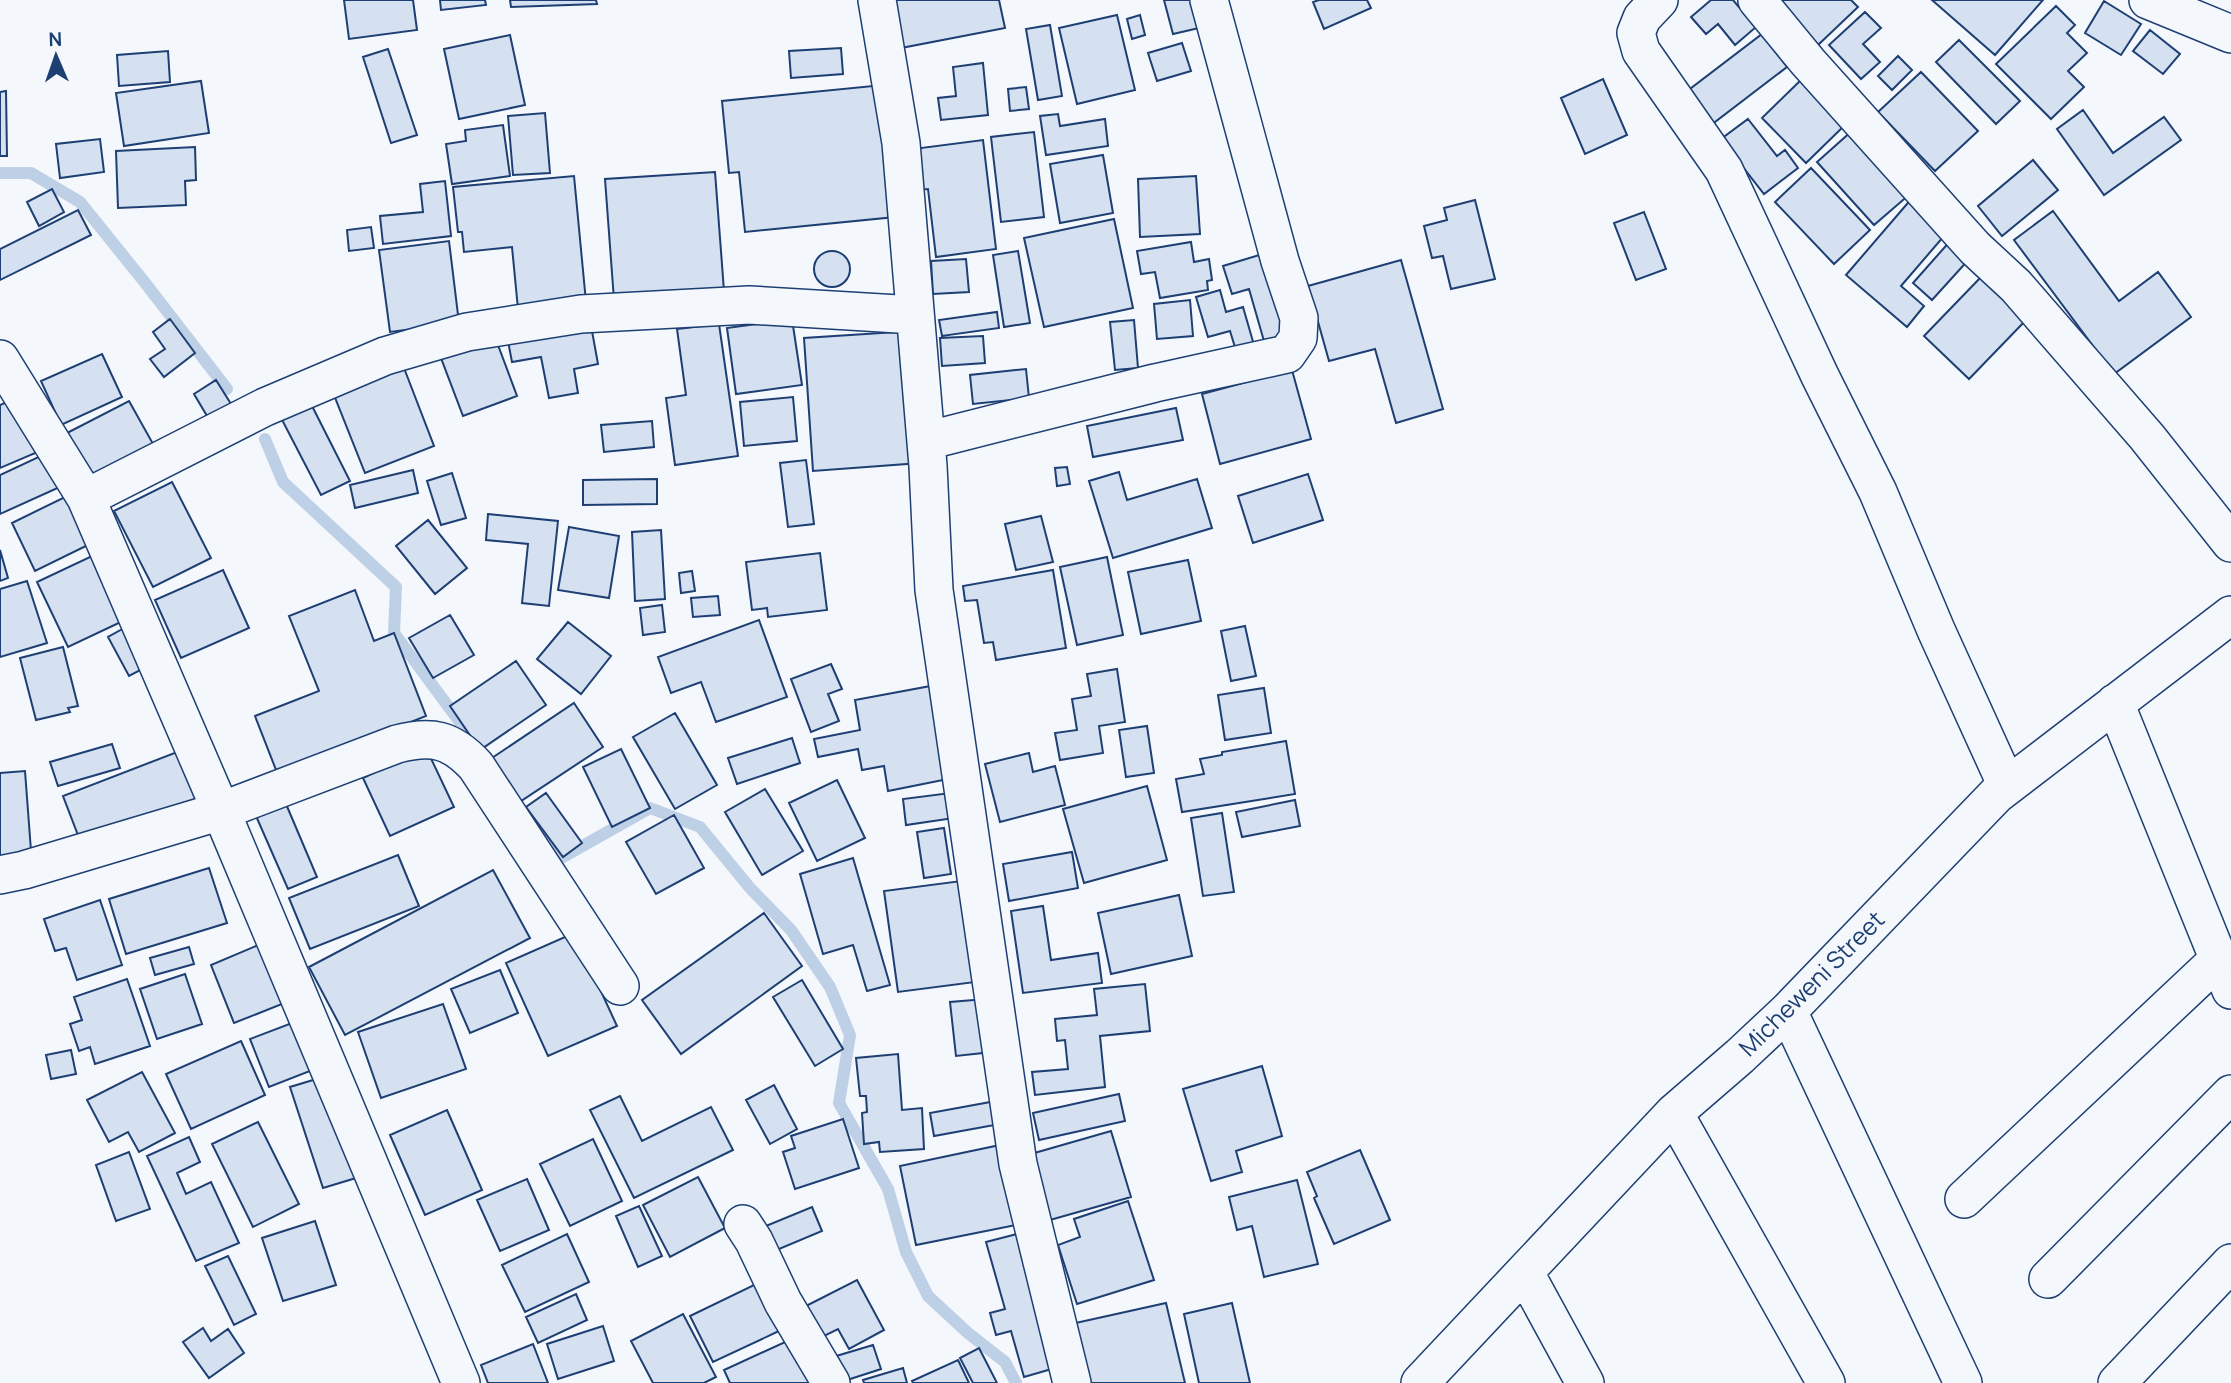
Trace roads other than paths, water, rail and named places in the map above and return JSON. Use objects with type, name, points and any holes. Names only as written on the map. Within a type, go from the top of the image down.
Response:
[{"type":"street","points":[[877,0],[901,143],[926,441],[933,590],[1018,1164],[1072,1383]]},
{"type":"street","points":[[926,441],[1155,383],[1287,354],[1298,338],[1299,318],[1280,261],[1209,0]]},
{"type":"street","points":[[1659,0],[1642,18],[1636,33],[1641,51],[1724,170],[1820,376],[1878,492],[1936,630],[2007,786]]},
{"type":"street","points":[[1757,0],[1808,62],[1975,248],[2025,296],[2147,437],[2231,543]]},
{"type":"street","points":[[2148,0],[2231,34]]},
{"type":"street","points":[[86,498],[265,407],[385,356],[467,332],[581,314],[749,304],[915,315]]},
{"type":"street","points":[[0,359],[86,498],[221,811],[461,1383]]},
{"type":"street","name":"Micheweni Street","points":[[1420,1383],[1674,1113],[1788,1011],[1997,794],[2231,615]]},
{"type":"street","points":[[1964,1199],[2225,975],[2115,703]]},
{"type":"street","points":[[0,875],[221,811],[397,744],[418,739],[437,740],[451,745],[476,766],[620,986]]},
{"type":"street","points":[[1788,1011],[1963,1383]]},
{"type":"street","points":[[2048,1279],[2231,1094]]},
{"type":"street","points":[[1674,1113],[1826,1383]]},
{"type":"street","points":[[743,1224],[783,1302],[831,1383]]},
{"type":"street","points":[[2118,1383],[2231,1263]]},
{"type":"street","points":[[1525,1273],[1585,1383]]},
{"type":"waterway","points":[[0,173],[31,173],[80,202],[227,389]]},
{"type":"waterway","points":[[265,439],[283,482],[396,587],[394,633],[476,744]]},
{"type":"waterway","points":[[528,815],[563,857],[650,808],[700,827],[750,888],[791,930],[830,987],[850,1035],[839,1103],[888,1189],[906,1252],[928,1296],[1005,1362],[1016,1383]]}]
